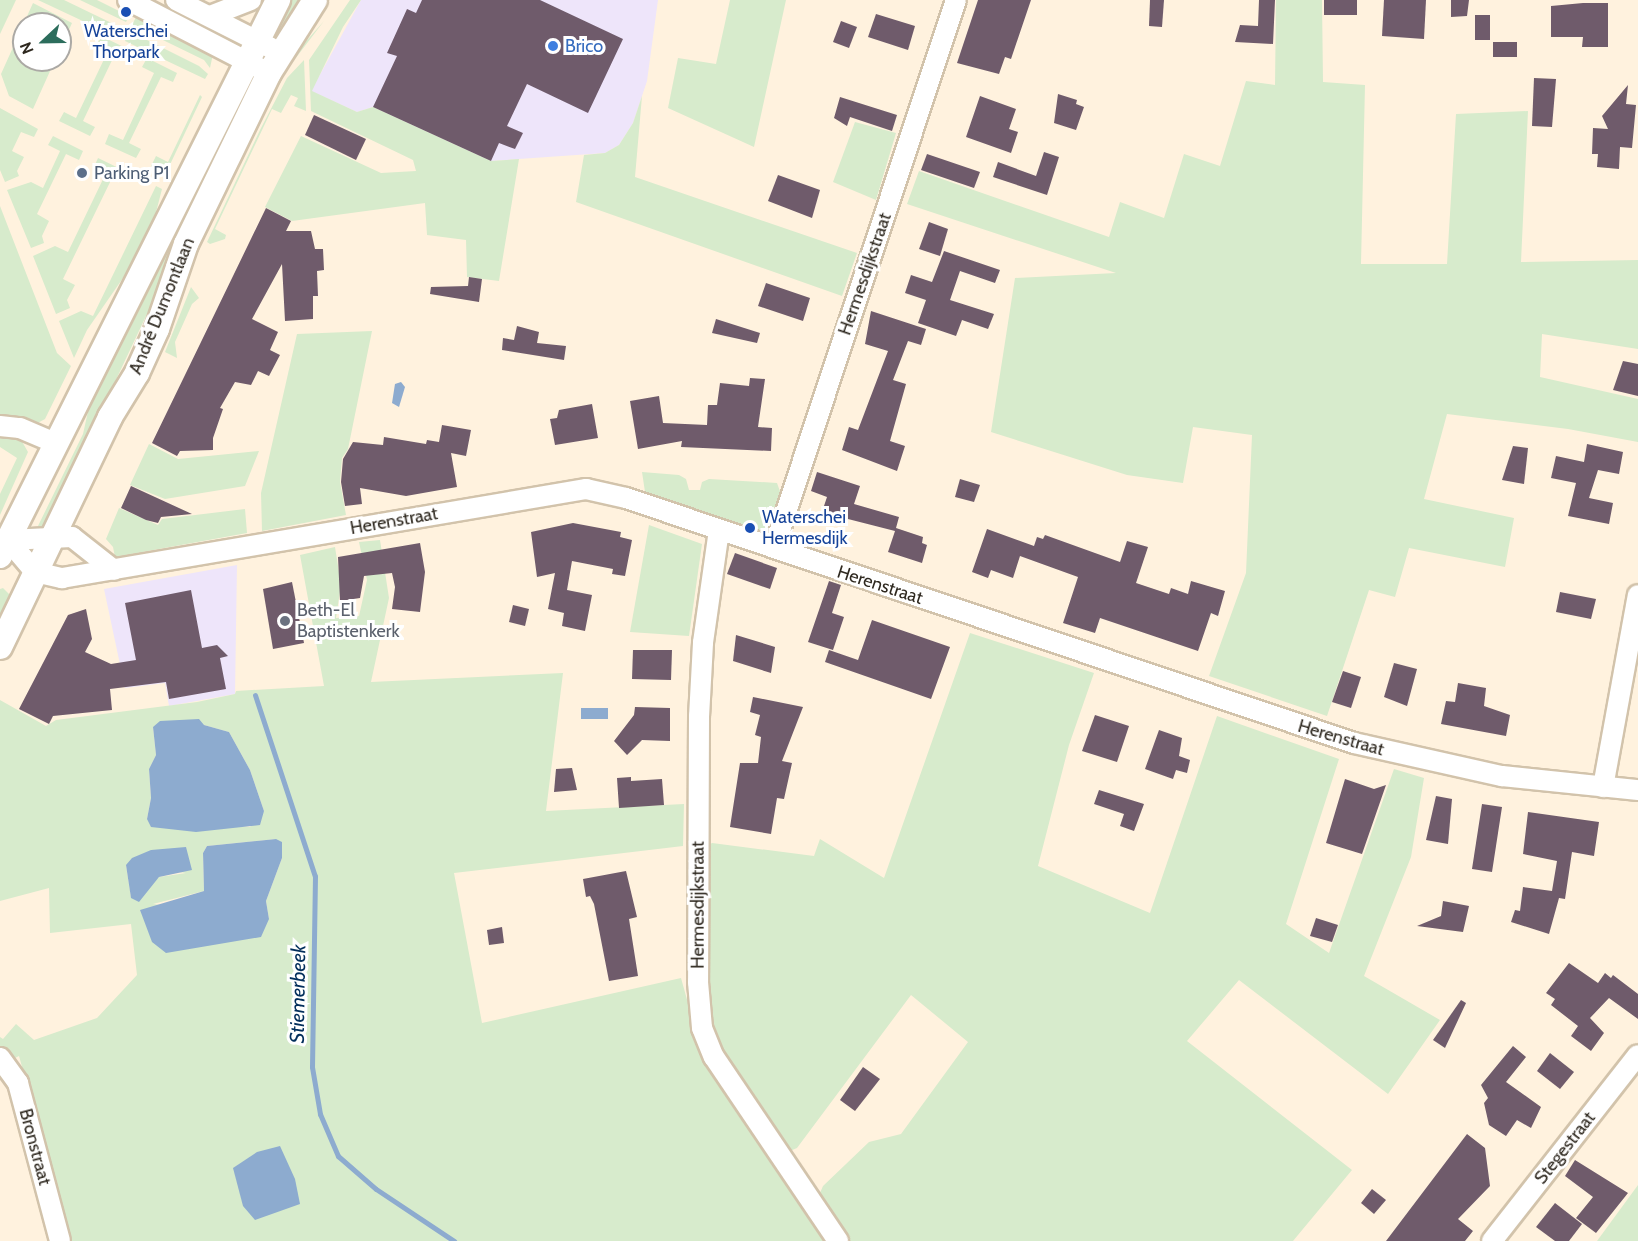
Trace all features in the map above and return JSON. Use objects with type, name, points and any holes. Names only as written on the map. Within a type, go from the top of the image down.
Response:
[{"type":"main road","name":"André Dumontlaan","points":[[4,548],[278,0]]},
{"type":"main road","name":"André Dumontlaan","points":[[0,647],[110,417],[137,373],[157,329],[186,244],[276,63],[315,0]]},
{"type":"street","points":[[128,0],[253,51],[276,63]]},
{"type":"street","points":[[177,0],[210,16],[253,51]]},
{"type":"street","points":[[210,16],[251,0]]},
{"type":"street","name":"Hermesdijkstraat","points":[[774,548],[956,0]]},
{"type":"street","points":[[0,426],[20,428],[55,443]]},
{"type":"street","name":"Herenstraat","points":[[34,572],[53,578],[114,570],[572,489],[626,498],[1354,743],[1502,776],[1638,790]]},
{"type":"street","name":"Hermesdijkstraat","points":[[719,530],[703,643],[699,716],[698,982],[702,1029],[714,1058],[838,1241]]},
{"type":"street","points":[[4,548],[72,537],[114,570]]},
{"type":"street","points":[[4,548],[34,572]]},
{"type":"street","points":[[1603,787],[1638,595]]},
{"type":"street","name":"Stegestraat","points":[[1492,1241],[1638,1055]]},
{"type":"street","name":"Bronstraat","points":[[0,1058],[18,1083],[60,1241]]},
{"type":"shaded area","points":[[361,0],[658,0],[647,81],[633,123],[619,145],[605,153],[491,161],[373,107],[357,112],[311,91]]},
{"type":"shaded area","points":[[237,565],[235,694],[169,706],[165,683],[125,688],[104,589]]},
{"type":"green space","points":[[0,0],[16,0],[0,34]]},
{"type":"green space","points":[[38,0],[64,0],[124,29],[119,38],[72,16],[72,12],[64,12]]},
{"type":"green space","points":[[80,0],[97,0],[129,16],[126,22]]},
{"type":"green space","points":[[286,0],[303,0],[278,38],[270,39]]},
{"type":"green space","points":[[350,0],[361,0],[343,27],[312,91],[357,112],[373,107],[491,161],[519,159],[499,281],[467,277],[466,240],[427,235],[425,203],[292,221],[265,207],[301,136],[381,173],[416,171],[413,160],[311,111],[309,60]]},
{"type":"green space","points":[[730,0],[786,0],[754,147],[668,108],[678,58],[716,64]]},
{"type":"green space","points":[[1276,0],[1322,0],[1323,82],[1365,85],[1361,264],[1447,264],[1456,114],[1528,111],[1521,262],[1638,260],[1638,349],[1542,334],[1540,377],[1638,399],[1638,442],[1568,429],[1447,414],[1424,499],[1514,518],[1505,567],[1409,548],[1395,597],[1369,590],[1327,716],[1209,676],[1246,573],[1252,435],[1193,427],[1183,483],[1127,475],[991,432],[1015,278],[1116,273],[907,204],[919,171],[1109,237],[1120,202],[1164,218],[1184,154],[1220,166],[1246,81],[1275,85]]},
{"type":"green space","points":[[33,3],[51,12],[29,12]]},
{"type":"green space","points":[[137,15],[213,54],[210,68],[204,60],[132,25]]},
{"type":"green space","points":[[324,21],[282,76],[264,107],[286,64]]},
{"type":"green space","points":[[129,31],[199,66],[208,74],[205,79],[125,41]]},
{"type":"green space","points":[[101,36],[132,51],[128,60],[115,54],[83,121],[95,127],[90,136],[59,121],[64,112],[76,118],[108,51],[97,45]]},
{"type":"green space","points":[[12,50],[12,72],[50,72],[33,109],[9,96],[1,74]]},
{"type":"green space","points":[[147,58],[177,73],[173,82],[161,77],[129,143],[141,149],[136,158],[105,144],[109,134],[123,140],[154,73],[142,67]]},
{"type":"green space","points":[[304,60],[306,111],[294,106],[298,98],[291,95],[281,113],[272,109],[215,229],[226,235],[225,239],[210,244],[207,242],[260,130],[287,78]]},
{"type":"green space","points":[[200,95],[202,97],[166,173],[151,166],[156,156],[168,162]]},
{"type":"green space","points":[[642,96],[635,177],[857,253],[842,296],[576,202],[584,155],[605,153],[619,145],[633,123]]},
{"type":"green space","points":[[0,108],[38,129],[34,137],[21,132],[12,151],[24,157],[17,171],[19,176],[5,182],[0,170]]},
{"type":"green space","points":[[230,109],[235,113],[174,238],[172,261],[46,528],[41,530],[38,526],[83,434],[91,398]]},
{"type":"green space","points":[[855,122],[896,133],[876,200],[833,182]]},
{"type":"green space","points":[[53,136],[83,151],[79,160],[66,154],[37,214],[49,221],[42,236],[44,243],[31,248],[7,190],[31,182],[43,188],[60,151],[48,145]]},
{"type":"green space","points":[[98,158],[129,173],[125,182],[113,176],[63,279],[75,285],[67,300],[70,308],[56,314],[33,256],[55,246],[68,252],[106,173],[94,167]]},
{"type":"green space","points":[[156,186],[162,189],[153,224],[132,265],[87,330],[74,358],[59,321],[81,311],[93,316]]},
{"type":"green space","points":[[0,206],[57,353],[71,366],[45,419],[32,426],[0,421]]},
{"type":"green space","points":[[191,287],[199,298],[192,304],[175,342],[177,358],[165,352]]},
{"type":"green space","points":[[372,331],[348,449],[342,458],[340,482],[346,515],[262,531],[261,493],[297,334]]},
{"type":"green space","points":[[10,435],[20,438],[28,452],[0,515],[0,494],[17,458],[0,447],[0,437]]},
{"type":"green space","points":[[149,444],[178,459],[259,451],[245,486],[165,499],[130,485]]},
{"type":"green space","points":[[642,472],[679,475],[686,479],[689,490],[700,490],[702,482],[709,479],[777,483],[782,497],[771,526],[765,531],[754,530],[645,492]]},
{"type":"green space","points":[[119,508],[158,525],[162,519],[245,509],[247,533],[115,557],[113,547],[106,539]]},
{"type":"green space","points":[[649,525],[702,544],[689,636],[630,632]]},
{"type":"green space","points":[[380,540],[389,598],[371,682],[563,673],[546,811],[684,804],[683,846],[454,873],[482,1023],[681,978],[698,1039],[832,1241],[71,1241],[19,1056],[15,1058],[0,1048],[0,1037],[3,1039],[16,1024],[34,1040],[97,1018],[137,975],[131,924],[50,933],[49,888],[0,901],[0,700],[46,726],[56,720],[197,702],[235,694],[236,691],[324,686],[300,555],[335,547],[341,585],[336,618],[359,616],[367,580],[359,542]],"holes":[[[204,725],[229,732],[250,770],[264,811],[250,827],[147,819],[151,798],[149,769],[156,755],[153,727]],[[276,839],[282,858],[266,901],[269,919],[153,904],[204,891],[203,853],[207,846]],[[126,865],[186,873],[159,877],[131,897]]]},
{"type":"green space","points":[[3,588],[12,597],[0,621],[0,589]]},
{"type":"green space","points":[[970,633],[1094,673],[1069,745],[1038,866],[1150,913],[1217,716],[1339,759],[1286,924],[1329,953],[1394,769],[1424,778],[1411,857],[1364,976],[1440,1020],[1388,1094],[1239,980],[1187,1041],[1352,1170],[1293,1241],[845,1241],[817,1200],[823,1186],[869,1142],[901,1134],[968,1042],[911,995],[797,1148],[785,1153],[711,1040],[704,1008],[704,848],[712,843],[814,856],[820,839],[884,878]]},
{"type":"green space","points":[[1638,1185],[1638,1241],[1597,1241]]},
{"type":"water","points":[[401,382],[405,387],[399,407],[392,403],[395,384]]},
{"type":"water","points":[[581,708],[608,708],[608,719],[581,719]]},
{"type":"water","points":[[199,719],[204,725],[229,732],[250,770],[264,811],[260,825],[196,832],[151,827],[147,819],[151,798],[149,769],[156,755],[153,727],[160,721]]},
{"type":"water","points":[[276,839],[282,842],[282,858],[266,901],[269,919],[261,937],[166,953],[152,942],[140,910],[204,891],[203,853],[207,846]]},
{"type":"water","points":[[186,847],[192,870],[159,877],[139,902],[131,898],[126,865],[132,858],[151,850]]},
{"type":"water","points":[[280,1146],[295,1179],[300,1204],[255,1220],[243,1206],[233,1168],[257,1152]]},
{"type":"building","points":[[422,0],[540,0],[623,39],[588,113],[527,84],[507,126],[523,133],[515,149],[499,143],[491,161],[373,107],[397,56],[387,53],[407,9],[416,13]]},
{"type":"building","points":[[978,0],[1031,0],[1011,59],[1005,57],[999,74],[957,63]]},
{"type":"building","points":[[1150,0],[1164,0],[1162,27],[1149,26]]},
{"type":"building","points":[[1259,0],[1275,0],[1273,44],[1235,42],[1240,25],[1258,26]]},
{"type":"building","points":[[1324,0],[1357,0],[1357,15],[1324,15]]},
{"type":"building","points":[[1384,0],[1426,0],[1424,39],[1382,36]]},
{"type":"building","points":[[1451,0],[1469,0],[1467,16],[1451,17]]},
{"type":"building","points":[[1608,3],[1608,47],[1582,47],[1583,37],[1551,37],[1551,6]]},
{"type":"building","points":[[876,14],[915,26],[908,50],[868,37]]},
{"type":"building","points":[[1475,15],[1490,15],[1490,40],[1475,40]]},
{"type":"building","points":[[841,21],[857,27],[849,48],[833,42]]},
{"type":"building","points":[[1493,42],[1517,42],[1517,57],[1493,57]]},
{"type":"building","points":[[1534,78],[1556,79],[1552,127],[1532,126]]},
{"type":"building","points":[[1628,85],[1626,104],[1636,105],[1632,148],[1620,147],[1619,169],[1597,167],[1598,154],[1592,154],[1593,128],[1608,129],[1602,116]]},
{"type":"building","points":[[1058,94],[1077,100],[1076,104],[1084,107],[1076,130],[1054,123]]},
{"type":"building","points":[[980,96],[1016,109],[1009,129],[1018,132],[1011,153],[966,137]]},
{"type":"building","points":[[840,97],[897,115],[892,131],[850,117],[847,126],[834,118]]},
{"type":"building","points":[[314,115],[366,139],[356,160],[305,135]]},
{"type":"building","points":[[1044,152],[1059,157],[1047,195],[993,177],[998,162],[1036,176]]},
{"type":"building","points":[[927,154],[980,172],[974,188],[921,170]]},
{"type":"building","points":[[778,175],[820,190],[812,218],[768,201]]},
{"type":"building","points":[[266,208],[291,221],[286,231],[311,231],[315,249],[323,249],[324,270],[317,271],[318,296],[313,296],[313,319],[285,321],[282,264],[252,319],[278,332],[270,350],[280,355],[269,376],[258,371],[251,385],[235,382],[220,408],[223,409],[213,438],[213,450],[180,451],[177,456],[152,443]]},
{"type":"building","points":[[929,222],[948,229],[940,256],[919,249]]},
{"type":"building","points":[[944,251],[1000,270],[995,283],[960,271],[950,300],[994,314],[988,329],[962,320],[956,336],[918,323],[926,300],[905,293],[911,275],[932,282]]},
{"type":"building","points":[[469,277],[482,279],[479,302],[430,294],[431,287],[468,286]]},
{"type":"building","points":[[766,283],[810,298],[803,321],[758,306]]},
{"type":"building","points":[[871,311],[926,329],[921,345],[908,341],[893,380],[906,384],[890,441],[905,446],[897,471],[842,450],[849,427],[858,430],[888,351],[865,344]]},
{"type":"building","points":[[716,319],[760,333],[757,343],[712,333]]},
{"type":"building","points":[[517,326],[539,332],[537,343],[566,346],[564,360],[502,350],[503,338],[514,340]]},
{"type":"building","points":[[1623,361],[1638,364],[1638,396],[1613,390]]},
{"type":"building","points":[[750,378],[765,379],[758,427],[772,428],[771,451],[681,447],[682,441],[638,449],[630,401],[659,396],[663,423],[707,425],[708,405],[717,405],[720,383],[749,386]]},
{"type":"building","points":[[592,404],[598,438],[555,445],[550,419],[557,418],[559,410]]},
{"type":"building","points":[[442,425],[471,430],[466,456],[451,453],[457,487],[406,496],[360,488],[362,504],[345,506],[341,482],[343,459],[353,442],[383,445],[384,437],[426,444],[427,440],[439,442]]},
{"type":"building","points":[[1587,444],[1623,452],[1619,474],[1598,470],[1589,498],[1613,503],[1609,524],[1568,516],[1576,483],[1551,478],[1556,456],[1584,462]]},
{"type":"building","points":[[1513,446],[1528,448],[1524,484],[1502,480]]},
{"type":"building","points":[[817,472],[860,486],[854,504],[899,517],[896,528],[923,537],[922,543],[927,545],[922,563],[888,552],[895,531],[848,519],[846,525],[820,518],[827,497],[811,491]]},
{"type":"building","points":[[960,479],[980,485],[974,502],[955,497]]},
{"type":"building","points":[[131,486],[192,514],[161,517],[158,523],[146,520],[121,508]]},
{"type":"building","points":[[573,523],[621,532],[620,537],[632,540],[625,576],[612,574],[613,569],[572,561],[567,590],[592,595],[585,631],[562,626],[564,613],[548,609],[555,573],[537,577],[531,532]]},
{"type":"building","points":[[987,529],[1034,546],[1037,537],[1043,539],[1045,535],[1120,562],[1127,541],[1148,547],[1136,583],[1169,594],[1171,588],[1188,594],[1191,581],[1225,591],[1218,616],[1211,613],[1198,651],[1100,618],[1095,633],[1063,623],[1078,577],[1020,556],[1013,578],[991,570],[988,578],[972,572]]},
{"type":"building","points":[[420,543],[425,572],[420,612],[392,609],[395,587],[392,573],[364,576],[360,598],[340,601],[338,557]]},
{"type":"building","points":[[735,553],[777,568],[770,589],[727,574]]},
{"type":"building","points":[[829,581],[841,585],[832,613],[844,617],[833,650],[808,642]]},
{"type":"building","name":"Beth-El Baptistenkerk","points":[[292,582],[304,643],[273,649],[263,589]]},
{"type":"building","points":[[191,590],[202,648],[217,645],[228,656],[220,658],[226,689],[169,699],[166,682],[110,689],[112,710],[53,716],[49,724],[19,709],[68,615],[86,609],[92,639],[85,652],[111,664],[136,660],[125,603]]},
{"type":"building","points":[[1560,592],[1596,599],[1591,619],[1556,612]]},
{"type":"building","points":[[513,605],[529,609],[525,626],[509,622]]},
{"type":"building","points":[[872,620],[950,647],[931,699],[825,662],[829,650],[858,660]]},
{"type":"building","points":[[736,635],[775,647],[771,673],[733,661]]},
{"type":"building","points":[[633,650],[672,650],[671,680],[632,679]]},
{"type":"building","points":[[1394,663],[1417,669],[1407,706],[1384,697]]},
{"type":"building","points":[[1343,671],[1361,677],[1351,708],[1332,702]]},
{"type":"building","points":[[1458,683],[1486,688],[1484,706],[1510,715],[1506,736],[1441,724],[1446,701],[1455,702]]},
{"type":"building","points":[[753,697],[803,707],[782,761],[792,763],[784,799],[777,798],[771,834],[730,827],[740,763],[758,763],[761,737],[755,735],[760,715],[750,712]]},
{"type":"building","points":[[635,707],[670,708],[670,741],[642,740],[627,755],[614,741],[634,715]]},
{"type":"building","points":[[1095,715],[1129,726],[1117,762],[1082,751]]},
{"type":"building","points":[[1159,730],[1182,738],[1179,756],[1190,760],[1187,773],[1176,770],[1173,779],[1145,769]]},
{"type":"building","points":[[572,768],[577,790],[554,792],[556,769]]},
{"type":"building","points":[[631,777],[631,781],[662,779],[664,805],[619,808],[617,778]]},
{"type":"building","points":[[1345,779],[1374,789],[1386,785],[1362,854],[1326,843]]},
{"type":"building","points":[[1099,790],[1144,804],[1134,831],[1120,826],[1124,814],[1094,804]]},
{"type":"building","points":[[1436,796],[1452,799],[1448,844],[1426,840]]},
{"type":"building","points":[[1482,804],[1502,807],[1492,872],[1472,869]]},
{"type":"building","points":[[1528,812],[1599,822],[1594,856],[1572,852],[1565,899],[1559,898],[1549,934],[1511,922],[1515,910],[1520,911],[1523,887],[1552,891],[1557,861],[1523,854]]},
{"type":"building","points":[[626,871],[637,917],[629,919],[638,976],[609,981],[594,904],[590,896],[586,897],[583,879]]},
{"type":"building","points":[[1443,901],[1469,906],[1463,932],[1417,926],[1441,916]]},
{"type":"building","points":[[1316,918],[1338,925],[1332,942],[1310,936]]},
{"type":"building","points":[[502,927],[504,943],[489,945],[487,930]]},
{"type":"building","points":[[1569,963],[1598,983],[1605,973],[1611,978],[1613,975],[1638,994],[1638,1019],[1609,998],[1590,1018],[1604,1033],[1591,1051],[1571,1036],[1578,1026],[1551,1005],[1555,999],[1546,993]]},
{"type":"building","points":[[1461,1000],[1466,1003],[1445,1048],[1433,1040]]},
{"type":"building","points":[[1513,1046],[1526,1057],[1506,1082],[1541,1107],[1531,1128],[1517,1120],[1506,1136],[1489,1125],[1484,1103],[1488,1098],[1481,1085]]},
{"type":"building","points":[[1550,1053],[1574,1072],[1560,1089],[1537,1071]]},
{"type":"building","points":[[863,1067],[880,1079],[855,1111],[840,1100]]},
{"type":"building","points":[[1467,1134],[1485,1148],[1490,1186],[1458,1219],[1473,1231],[1465,1241],[1386,1241]]},
{"type":"building","points":[[1575,1160],[1628,1193],[1596,1233],[1576,1218],[1593,1197],[1565,1176]]},
{"type":"building","points":[[1372,1189],[1386,1200],[1374,1214],[1361,1203]]},
{"type":"building","points":[[1555,1203],[1582,1224],[1569,1241],[1555,1241],[1536,1227]]},
{"type":"waterway","name":"Stiemerbeek","points":[[255,695],[315,876],[312,1067],[320,1114],[338,1156],[376,1189],[454,1241]]},
{"type":"place","name":"Waterschei Thorpark","points":[[126,12]]},
{"type":"place","name":"Brico","points":[[553,46]]},
{"type":"place","name":"Parking P1","points":[[82,173]]},
{"type":"place","name":"Waterschei Hermesdijk","points":[[750,528]]},
{"type":"place","name":"Beth-El Baptistenkerk","points":[[285,621]]}]
